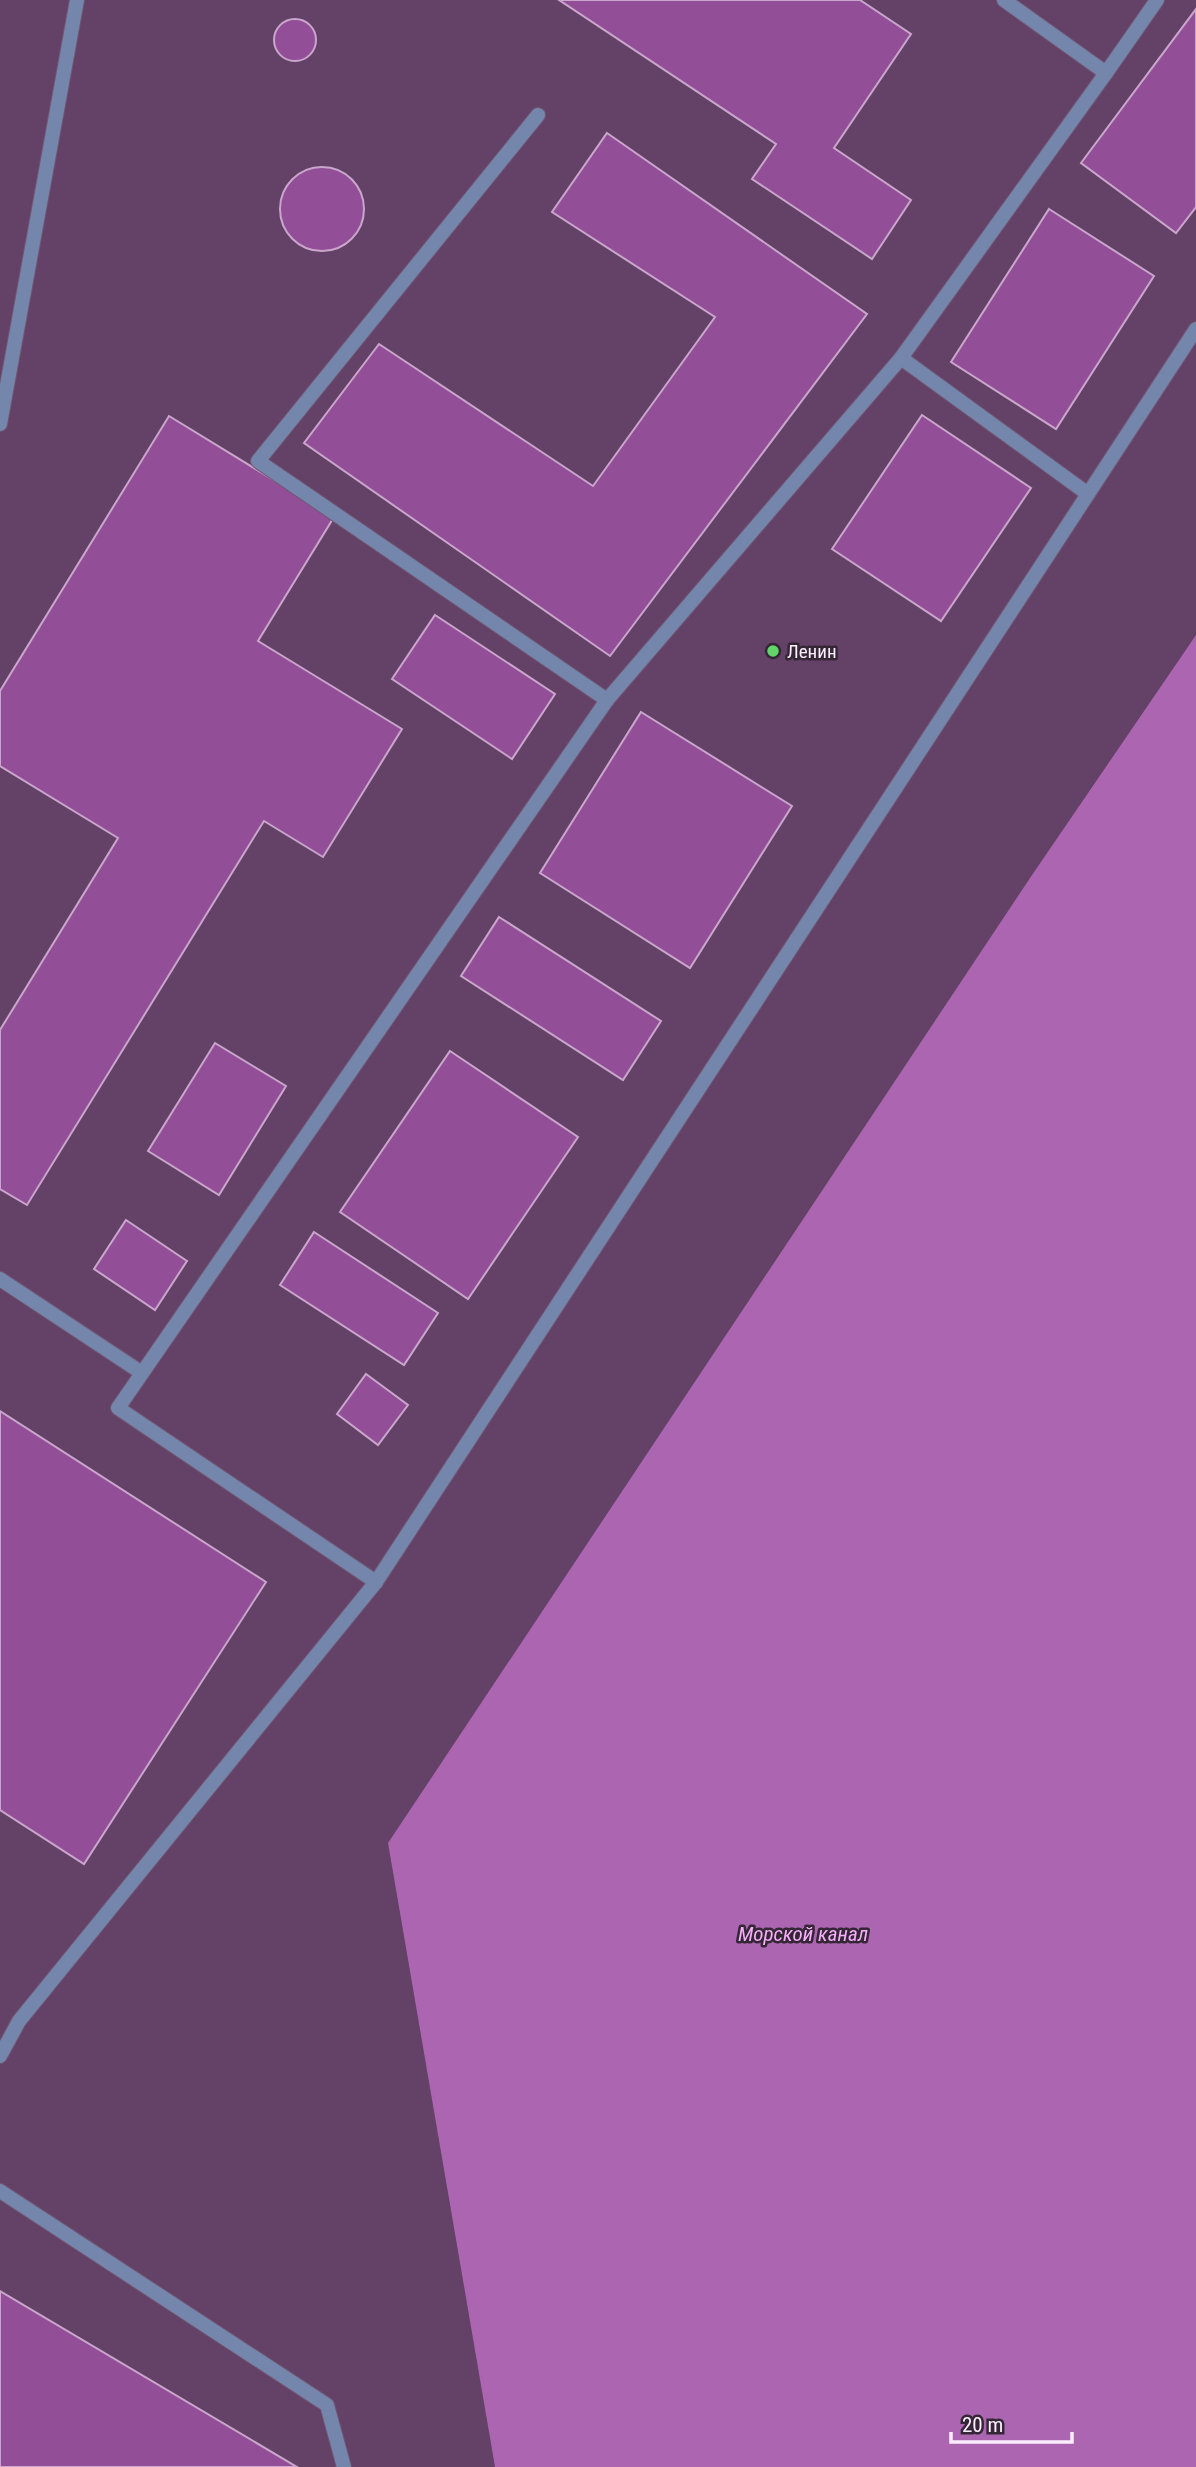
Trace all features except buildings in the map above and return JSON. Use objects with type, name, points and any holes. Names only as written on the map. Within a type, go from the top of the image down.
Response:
[{"type":"lane","points":[[0,424],[78,0]]},
{"type":"lane","points":[[1004,0],[1106,73]]},
{"type":"lane","points":[[376,1582],[117,1408],[607,700],[901,358],[1157,0]]},
{"type":"lane","points":[[538,115],[258,461],[607,700]]},
{"type":"lane","points":[[0,2056],[19,2021],[376,1582],[1196,329]]},
{"type":"lane","points":[[901,358],[1088,494]]},
{"type":"lane","points":[[0,1279],[142,1373]]},
{"type":"lane","points":[[0,2192],[327,2405],[344,2467]]},
{"type":"shaded area","points":[[0,0],[1196,0],[1196,635],[1032,875],[388,1843],[495,2467],[0,2467]]},
{"type":"water","name":"Морской канал","points":[[1196,635],[1196,2467],[495,2467],[388,1843],[1032,875]]},
{"type":"place","name":"Ленин","points":[[773,651]]}]
